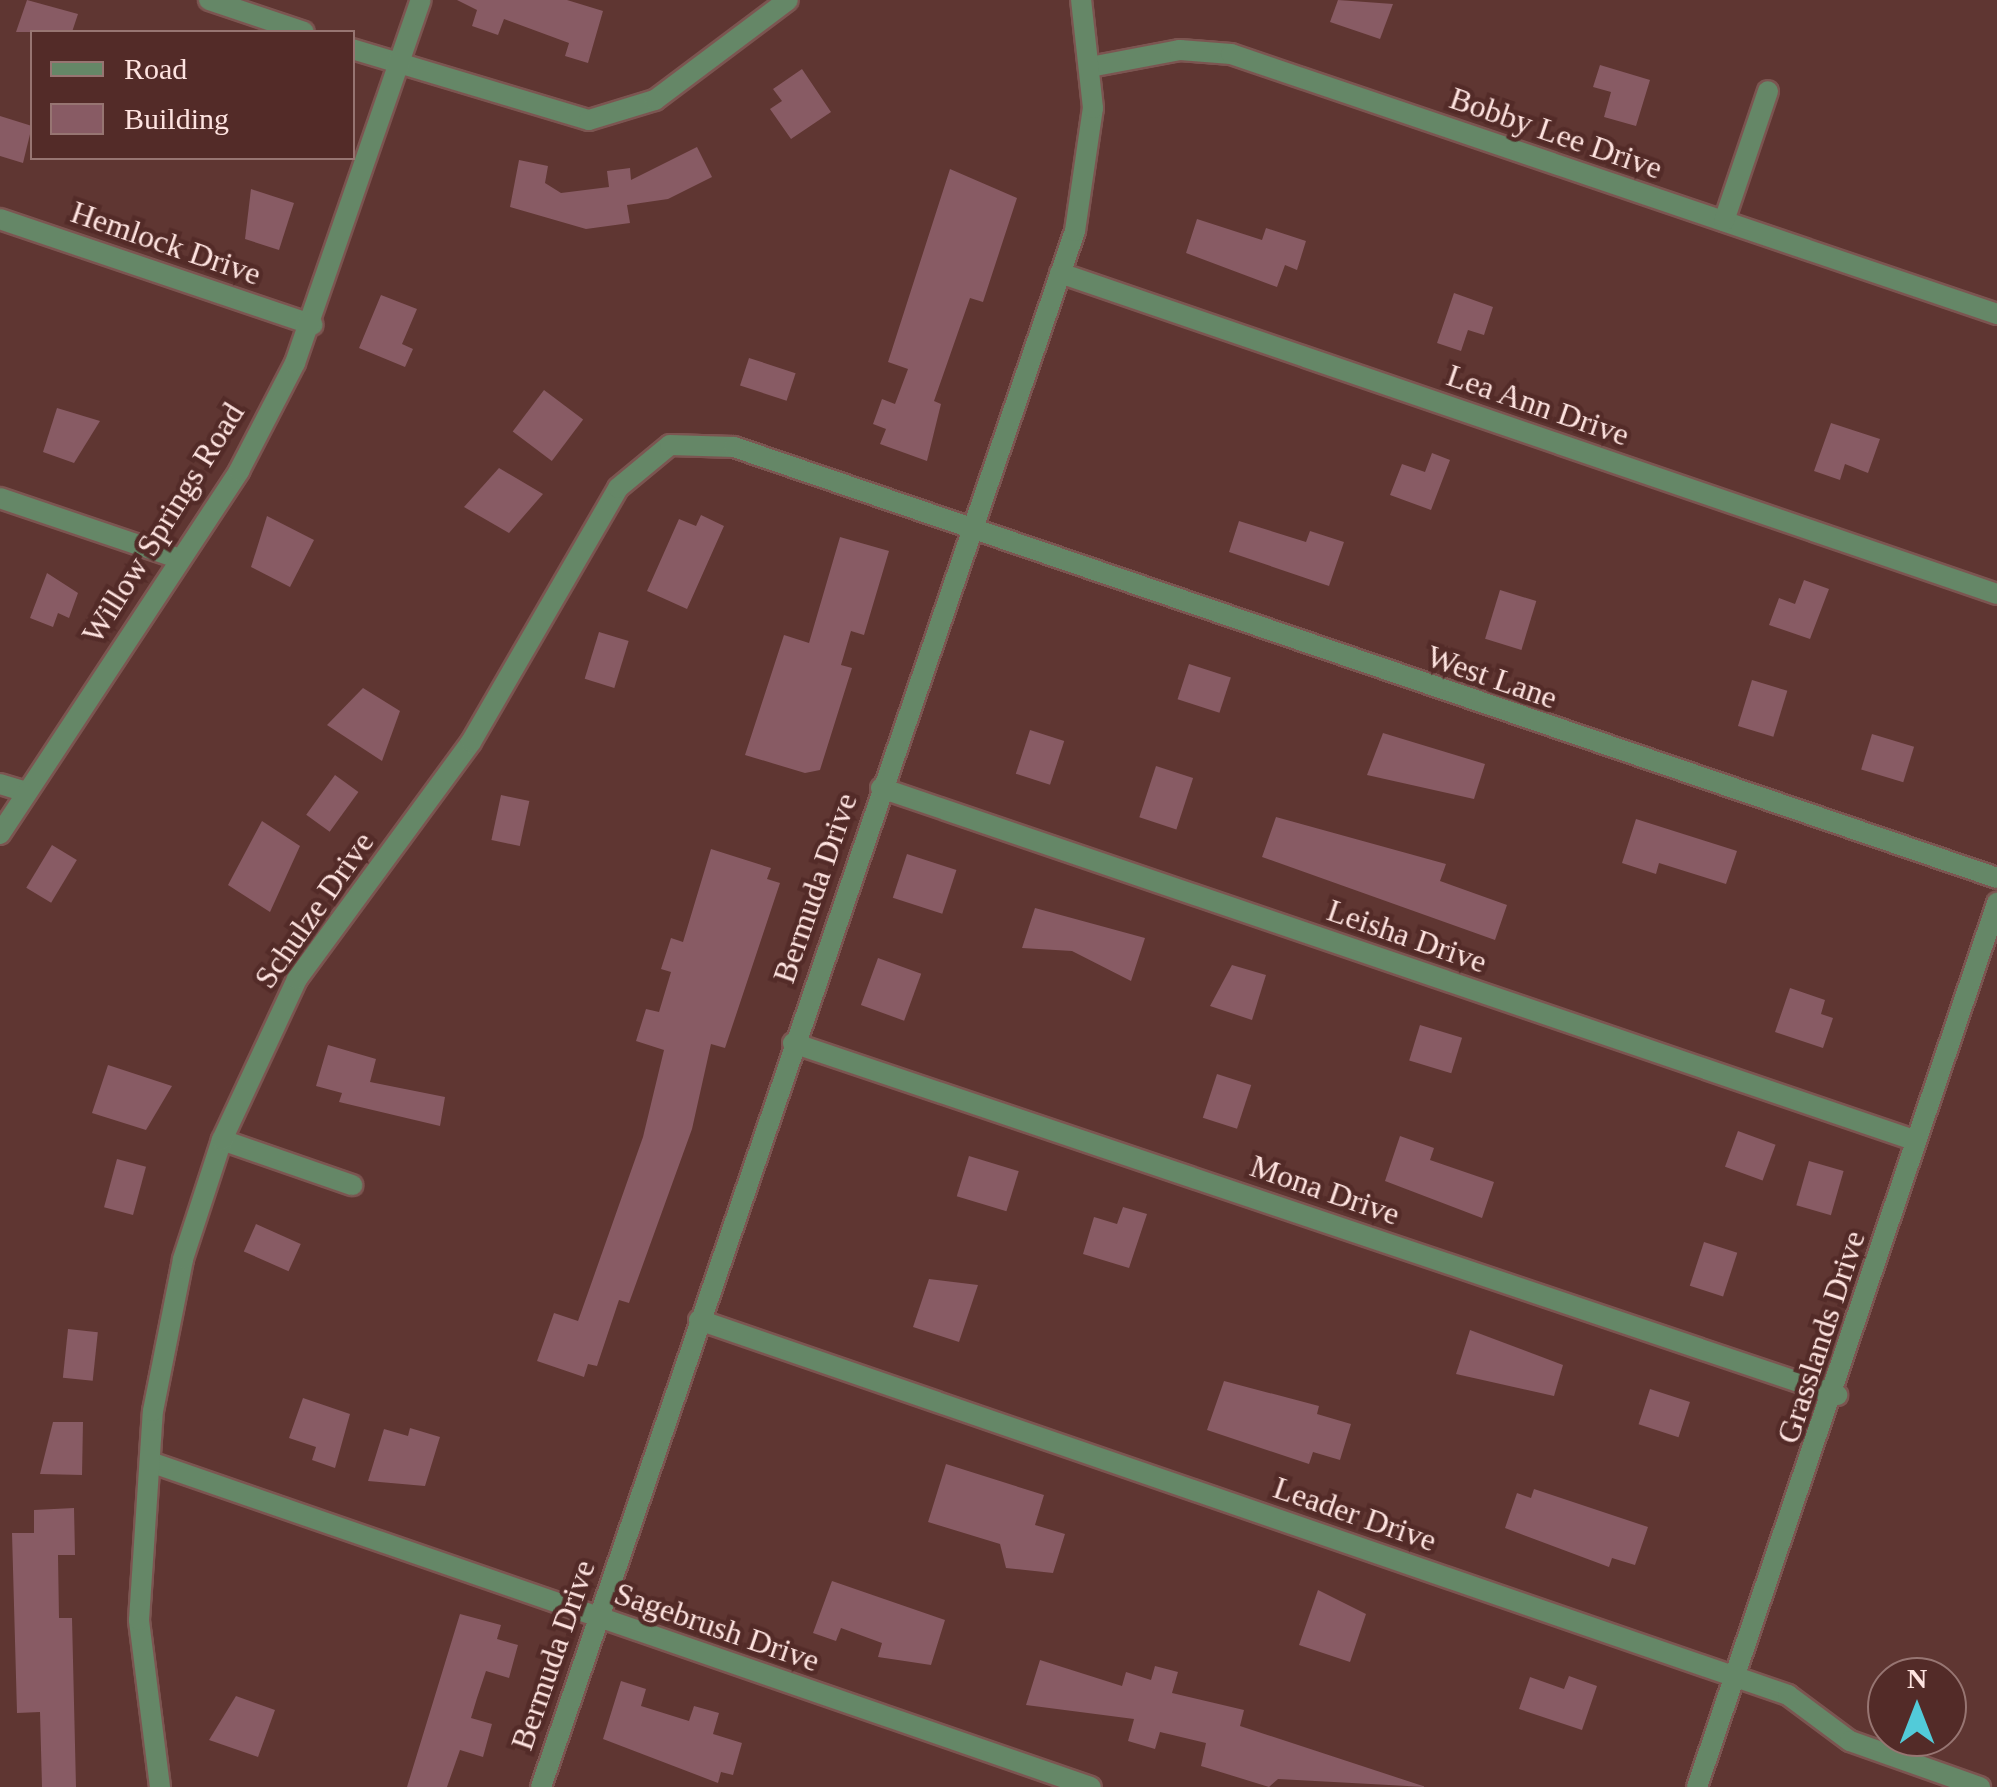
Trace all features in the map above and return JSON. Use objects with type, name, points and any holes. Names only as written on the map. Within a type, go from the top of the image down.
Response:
[{"type":"street","points":[[208,0],[298,30]]},
{"type":"street","name":"Willow Springs Road","points":[[0,834],[239,472],[313,324],[421,0]]},
{"type":"street","points":[[355,50],[561,116],[606,117],[655,100],[788,0]]},
{"type":"street","name":"Bermuda Drive","points":[[540,1787],[1085,192],[1090,67],[1081,0]]},
{"type":"street","name":"Bobby Lee Drive","points":[[1090,67],[1180,50],[1231,54],[1997,314]]},
{"type":"street","points":[[1724,222],[1768,91]]},
{"type":"street","name":"Hemlock Drive","points":[[0,219],[313,324]]},
{"type":"street","name":"Lea Ann Drive","points":[[1060,273],[1997,594]]},
{"type":"street","name":"Schulze Drive","points":[[160,1787],[140,1620],[163,1347],[222,1140],[297,979],[471,742],[618,488],[648,457],[699,441],[734,447],[968,533]]},
{"type":"street","points":[[0,498],[180,559]]},
{"type":"street","name":"West Lane","points":[[968,533],[1997,878]]},
{"type":"street","points":[[0,784],[26,792]]},
{"type":"street","name":"Leisha Drive","points":[[880,788],[1914,1140]]},
{"type":"street","name":"Grasslands Drive","points":[[1698,1787],[1837,1395],[1914,1140],[1997,904]]},
{"type":"street","name":"Mona Drive","points":[[794,1043],[1837,1395]]},
{"type":"street","points":[[222,1140],[352,1185]]},
{"type":"street","name":"Leader Drive","points":[[699,1320],[1735,1676],[1809,1705],[1850,1741],[1980,1787]]},
{"type":"street","name":"Sagebrush Drive","points":[[153,1463],[1091,1787]]},
{"type":"building","points":[[27,0],[78,14],[73,30],[16,32]]},
{"type":"building","points":[[457,0],[567,0],[603,11],[588,63],[565,56],[569,43],[504,19],[498,35],[472,26],[477,10]]},
{"type":"building","points":[[1338,0],[1393,4],[1380,39],[1330,22]]},
{"type":"building","points":[[1600,65],[1650,80],[1636,126],[1604,117],[1611,92],[1593,87]]},
{"type":"building","points":[[802,69],[831,112],[791,139],[770,109],[782,101],[773,89]]},
{"type":"building","points":[[0,116],[30,125],[23,163],[0,156]]},
{"type":"building","points":[[697,147],[712,177],[668,199],[627,205],[630,223],[586,229],[510,207],[519,160],[548,166],[545,183],[561,193],[609,187],[607,171],[630,168],[631,180]]},
{"type":"building","points":[[950,169],[1017,198],[983,302],[970,298],[934,401],[941,404],[927,461],[880,444],[886,429],[873,424],[882,399],[895,404],[908,369],[888,362]]},
{"type":"building","points":[[251,189],[294,203],[279,250],[245,239]]},
{"type":"building","points":[[1197,219],[1262,240],[1266,228],[1306,241],[1297,270],[1285,265],[1277,287],[1186,253]]},
{"type":"building","points":[[1454,293],[1493,307],[1484,335],[1468,330],[1461,351],[1437,343]]},
{"type":"building","points":[[381,295],[417,309],[402,344],[413,349],[405,367],[359,348]]},
{"type":"building","points":[[749,358],[796,373],[787,401],[740,386]]},
{"type":"building","points":[[544,390],[583,419],[552,461],[513,432]]},
{"type":"building","points":[[57,408],[100,421],[74,463],[43,452]]},
{"type":"building","points":[[1831,423],[1880,439],[1868,473],[1845,464],[1840,480],[1814,471]]},
{"type":"building","points":[[1432,453],[1450,460],[1431,510],[1390,495],[1402,464],[1425,472]]},
{"type":"building","points":[[499,468],[543,494],[509,533],[464,507]]},
{"type":"building","points":[[701,515],[724,526],[687,609],[647,591],[679,519],[696,526]]},
{"type":"building","points":[[267,516],[314,540],[290,587],[251,567]]},
{"type":"building","points":[[1239,521],[1306,542],[1310,531],[1344,542],[1329,586],[1229,552]]},
{"type":"building","points":[[840,537],[889,551],[864,635],[851,631],[841,665],[852,668],[820,770],[805,773],[745,755],[784,635],[809,643]]},
{"type":"building","points":[[47,573],[78,593],[69,618],[58,613],[53,627],[30,618]]},
{"type":"building","points":[[1804,580],[1829,589],[1810,639],[1769,625],[1779,598],[1795,604]]},
{"type":"building","points":[[1500,590],[1536,601],[1521,650],[1485,639]]},
{"type":"building","points":[[599,632],[629,641],[614,688],[585,679]]},
{"type":"building","points":[[1189,664],[1231,678],[1219,713],[1178,699]]},
{"type":"building","points":[[1752,680],[1787,691],[1773,737],[1738,726]]},
{"type":"building","points":[[363,688],[400,711],[382,761],[327,725]]},
{"type":"building","points":[[1030,730],[1064,741],[1050,785],[1016,774]]},
{"type":"building","points":[[1383,733],[1485,764],[1474,799],[1367,775]]},
{"type":"building","points":[[1872,734],[1914,747],[1903,782],[1861,769]]},
{"type":"building","points":[[1156,766],[1193,778],[1176,829],[1139,817]]},
{"type":"building","points":[[335,775],[358,792],[330,832],[306,815]]},
{"type":"building","points":[[501,795],[529,801],[520,846],[491,840]]},
{"type":"building","points":[[1276,817],[1446,864],[1440,881],[1507,905],[1495,940],[1262,857]]},
{"type":"building","points":[[1636,819],[1737,851],[1726,884],[1659,863],[1656,874],[1622,863]]},
{"type":"building","points":[[262,821],[300,846],[270,912],[228,885]]},
{"type":"building","points":[[52,845],[77,860],[51,903],[26,888]]},
{"type":"building","points":[[711,849],[771,868],[767,879],[780,883],[725,1048],[711,1044],[692,1129],[629,1303],[619,1300],[597,1366],[588,1364],[584,1377],[537,1361],[554,1313],[578,1321],[643,1137],[664,1050],[636,1041],[646,1009],[659,1012],[671,972],[661,969],[671,938],[683,942]]},
{"type":"building","points":[[907,854],[956,870],[942,914],[893,898]]},
{"type":"building","points":[[1035,908],[1145,938],[1131,981],[1072,951],[1022,948]]},
{"type":"building","points":[[878,958],[921,974],[904,1021],[861,1005]]},
{"type":"building","points":[[1232,965],[1266,975],[1252,1020],[1210,1006]]},
{"type":"building","points":[[1790,988],[1825,1000],[1821,1014],[1833,1018],[1823,1048],[1775,1032]]},
{"type":"building","points":[[1420,1025],[1462,1038],[1451,1073],[1409,1060]]},
{"type":"building","points":[[328,1045],[376,1059],[370,1082],[445,1097],[440,1126],[339,1102],[342,1093],[316,1086]]},
{"type":"building","points":[[108,1065],[172,1086],[146,1130],[92,1113]]},
{"type":"building","points":[[1217,1074],[1251,1085],[1237,1129],[1203,1118]]},
{"type":"building","points":[[1738,1131],[1776,1145],[1763,1180],[1725,1167]]},
{"type":"building","points":[[1400,1136],[1434,1148],[1430,1160],[1494,1182],[1482,1218],[1385,1181]]},
{"type":"building","points":[[969,1156],[1019,1171],[1006,1211],[957,1196]]},
{"type":"building","points":[[117,1159],[146,1167],[133,1215],[104,1207]]},
{"type":"building","points":[[1809,1161],[1844,1171],[1831,1215],[1796,1205]]},
{"type":"building","points":[[1123,1207],[1147,1214],[1129,1268],[1083,1254],[1094,1217],[1117,1224]]},
{"type":"building","points":[[256,1224],[301,1244],[289,1271],[244,1251]]},
{"type":"building","points":[[1704,1242],[1737,1253],[1723,1297],[1690,1286]]},
{"type":"building","points":[[929,1279],[978,1285],[959,1342],[913,1327]]},
{"type":"building","points":[[68,1329],[98,1332],[93,1381],[63,1378]]},
{"type":"building","points":[[1470,1330],[1563,1365],[1554,1396],[1456,1374]]},
{"type":"building","points":[[1224,1381],[1319,1406],[1317,1414],[1351,1424],[1340,1460],[1313,1452],[1309,1464],[1207,1430]]},
{"type":"building","points":[[1650,1389],[1690,1402],[1679,1437],[1639,1424]]},
{"type":"building","points":[[303,1398],[350,1414],[335,1468],[312,1460],[316,1447],[289,1438]]},
{"type":"building","points":[[53,1422],[83,1422],[82,1475],[40,1474]]},
{"type":"building","points":[[410,1428],[440,1437],[425,1486],[368,1481],[384,1429],[408,1436]]},
{"type":"building","points":[[946,1464],[1044,1495],[1035,1525],[1065,1534],[1053,1573],[1006,1568],[1000,1544],[928,1522]]},
{"type":"building","points":[[1534,1489],[1648,1527],[1635,1565],[1612,1558],[1609,1567],[1505,1528],[1517,1493],[1531,1498]]},
{"type":"building","points":[[74,1508],[75,1555],[58,1555],[59,1618],[72,1618],[76,1787],[42,1787],[40,1712],[17,1713],[12,1533],[34,1533],[34,1510]]},
{"type":"building","points":[[832,1581],[945,1620],[931,1665],[878,1657],[882,1643],[841,1628],[836,1641],[813,1633]]},
{"type":"building","points":[[1318,1590],[1366,1614],[1350,1662],[1299,1645]]},
{"type":"building","points":[[460,1614],[501,1625],[497,1639],[518,1645],[509,1678],[486,1671],[477,1698],[471,1718],[492,1724],[483,1757],[460,1750],[447,1787],[407,1787]]},
{"type":"building","points":[[1040,1660],[1122,1686],[1126,1672],[1151,1680],[1155,1666],[1178,1672],[1172,1693],[1244,1710],[1240,1726],[1426,1787],[1278,1779],[1269,1787],[1201,1766],[1206,1743],[1160,1732],[1155,1749],[1128,1741],[1134,1719],[1026,1705]]},
{"type":"building","points":[[1569,1676],[1597,1686],[1582,1730],[1519,1709],[1530,1677],[1564,1689]]},
{"type":"building","points":[[621,1681],[646,1689],[641,1706],[689,1721],[694,1706],[719,1713],[713,1734],[742,1743],[733,1775],[721,1772],[718,1783],[603,1739]]},
{"type":"building","points":[[236,1696],[275,1710],[258,1757],[209,1740]]}]
